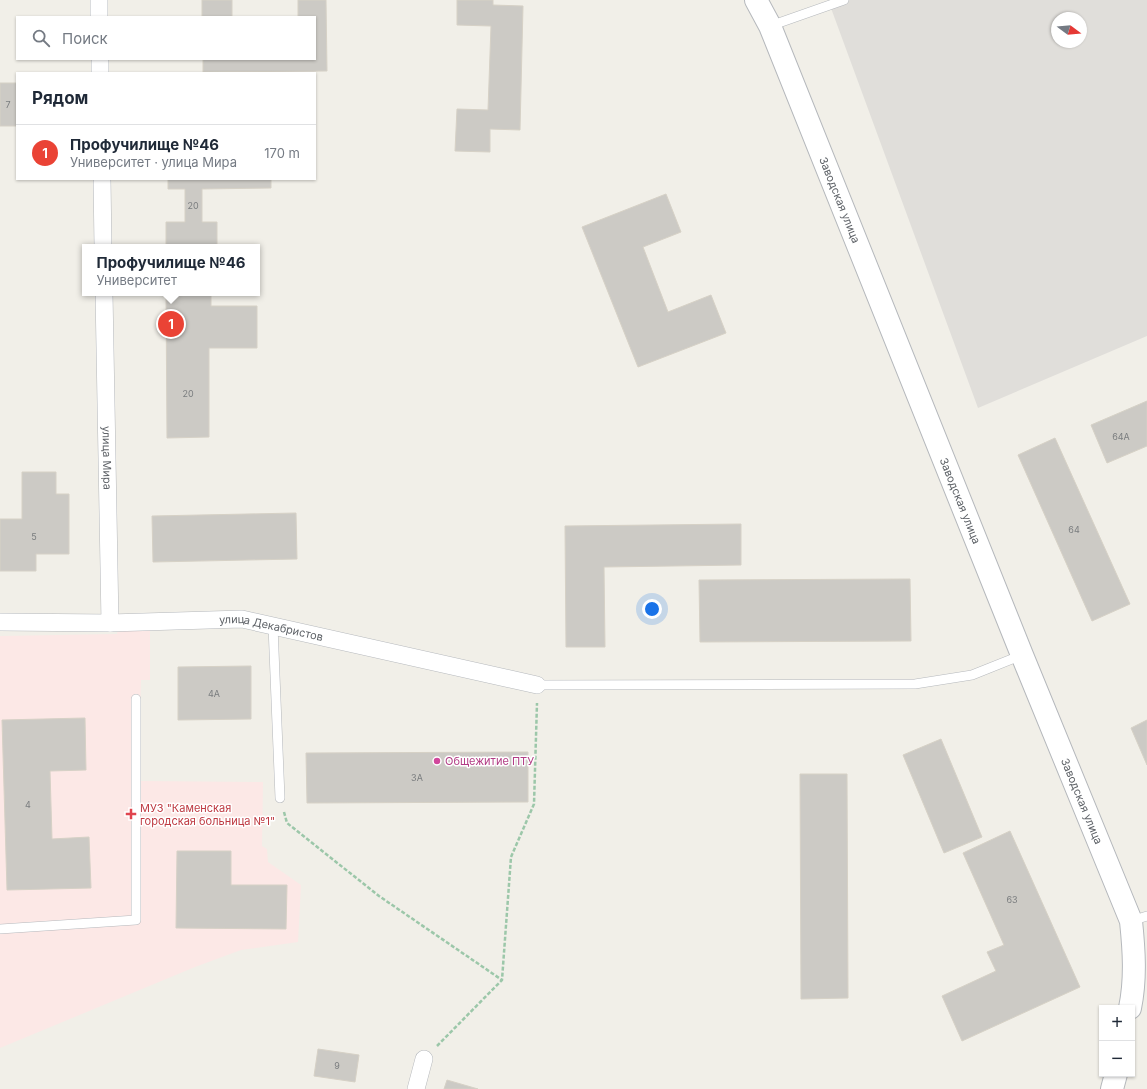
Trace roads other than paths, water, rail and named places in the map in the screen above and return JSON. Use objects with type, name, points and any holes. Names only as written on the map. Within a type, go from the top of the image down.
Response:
[{"type":"street","points":[[99,0],[99,16]]},
{"type":"street","name":"Заводская улица","points":[[756,0],[770,26],[1022,655],[1139,918],[1134,956],[1133,996],[1131,1005]]},
{"type":"street","points":[[100,60],[100,72]]},
{"type":"street","points":[[102,180],[103,244]]},
{"type":"street","name":"улица Мира","points":[[104,296],[110,623]]},
{"type":"street","name":"улица Декабристов","points":[[0,622],[110,623],[242,619],[537,685]]},
{"type":"street","points":[[416,1089],[424,1059]]},
{"type":"street","points":[[1112,1089],[1115,1077]]},
{"type":"lane","points":[[770,26],[844,0]]},
{"type":"lane","points":[[273,626],[280,798]]},
{"type":"lane","points":[[537,685],[915,684],[972,675],[1022,655]]},
{"type":"lane","points":[[0,929],[136,920],[136,699]]},
{"type":"place","name":"Профучилище №46","points":[[171,324]]},
{"type":"place","name":"Общежитие ПТУ","points":[[437,761]]},
{"type":"place","name":"МУЗ \"Каменская городская больница №1\"","points":[[131,814]]}]
